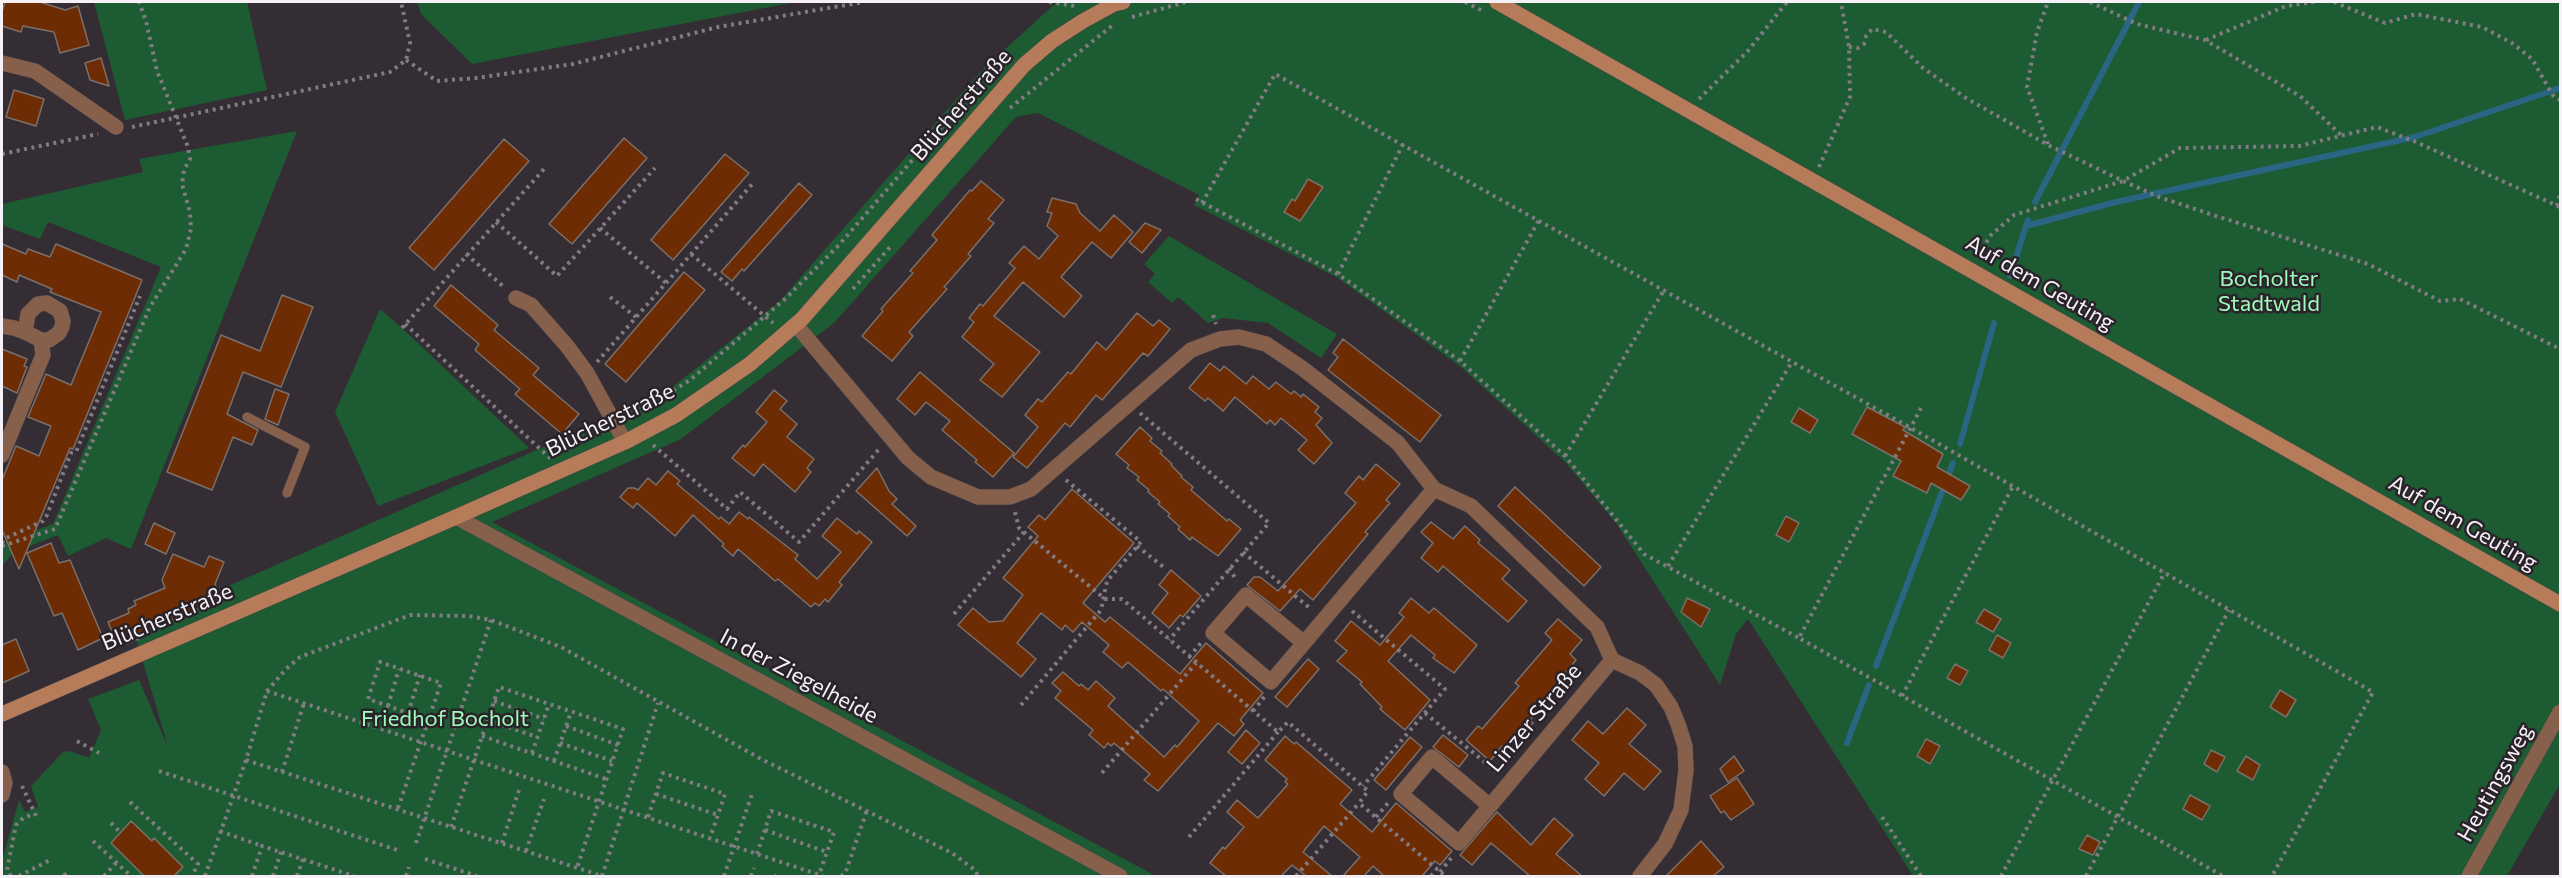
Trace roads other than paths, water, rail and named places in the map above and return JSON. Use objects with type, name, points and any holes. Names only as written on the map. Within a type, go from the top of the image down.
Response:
[{"type":"street","name":"Blücherstraße","points":[[2,714],[625,442],[684,410],[750,364],[791,329],[1024,65],[1052,41],[1083,21],[1114,4],[1123,2]]},
{"type":"street","name":"Auf dem Geuting","points":[[1497,2],[2560,604]]},
{"type":"street","points":[[2,63],[35,71],[118,129]]},
{"type":"street","points":[[516,298],[531,305],[587,374],[625,442]]},
{"type":"street","points":[[2,326],[14,328],[41,340],[55,337],[62,327],[62,315],[53,305],[47,303],[32,308],[28,314],[25,332]]},
{"type":"street","points":[[791,329],[908,459],[931,477],[978,497],[1010,497],[1031,489],[1191,350],[1220,339],[1239,337],[1266,344],[1302,368],[1398,443],[1434,489],[1471,506],[1597,627],[1612,660],[1640,673],[1656,685],[1671,707],[1685,746],[1686,770],[1681,810],[1665,844],[1642,876]]},
{"type":"street","points":[[2,455],[43,355],[41,340]]},
{"type":"street","points":[[1304,644],[1246,595],[1213,633],[1271,682],[1304,644],[1434,489]]},
{"type":"street","name":"In der Ziegelheide","points":[[456,516],[1120,876]]},
{"type":"street","name":"Linzer Straße","points":[[1490,806],[1432,757],[1401,794],[1459,843],[1510,783],[1612,660]]},
{"type":"street","name":"Heutingsweg","points":[[2469,876],[2560,712]]},
{"type":"street","points":[[2,772],[5,783],[2,795]]},
{"type":"lane","points":[[247,417],[305,447],[287,493]]},
{"type":"waterway","points":[[2035,202],[2139,2]]},
{"type":"waterway","points":[[2026,226],[2116,202],[2415,137],[2560,88]]},
{"type":"waterway","points":[[2010,276],[2028,220]]},
{"type":"waterway","points":[[1960,444],[1994,323]]},
{"type":"waterway","points":[[1876,666],[1953,463]]},
{"type":"waterway","points":[[1847,743],[1869,685]]},
{"type":"park label","name":"Bocholter Stadtwald","points":[[2269,292]]},
{"type":"park label","name":"Friedhof Bocholt","points":[[445,719]]}]
